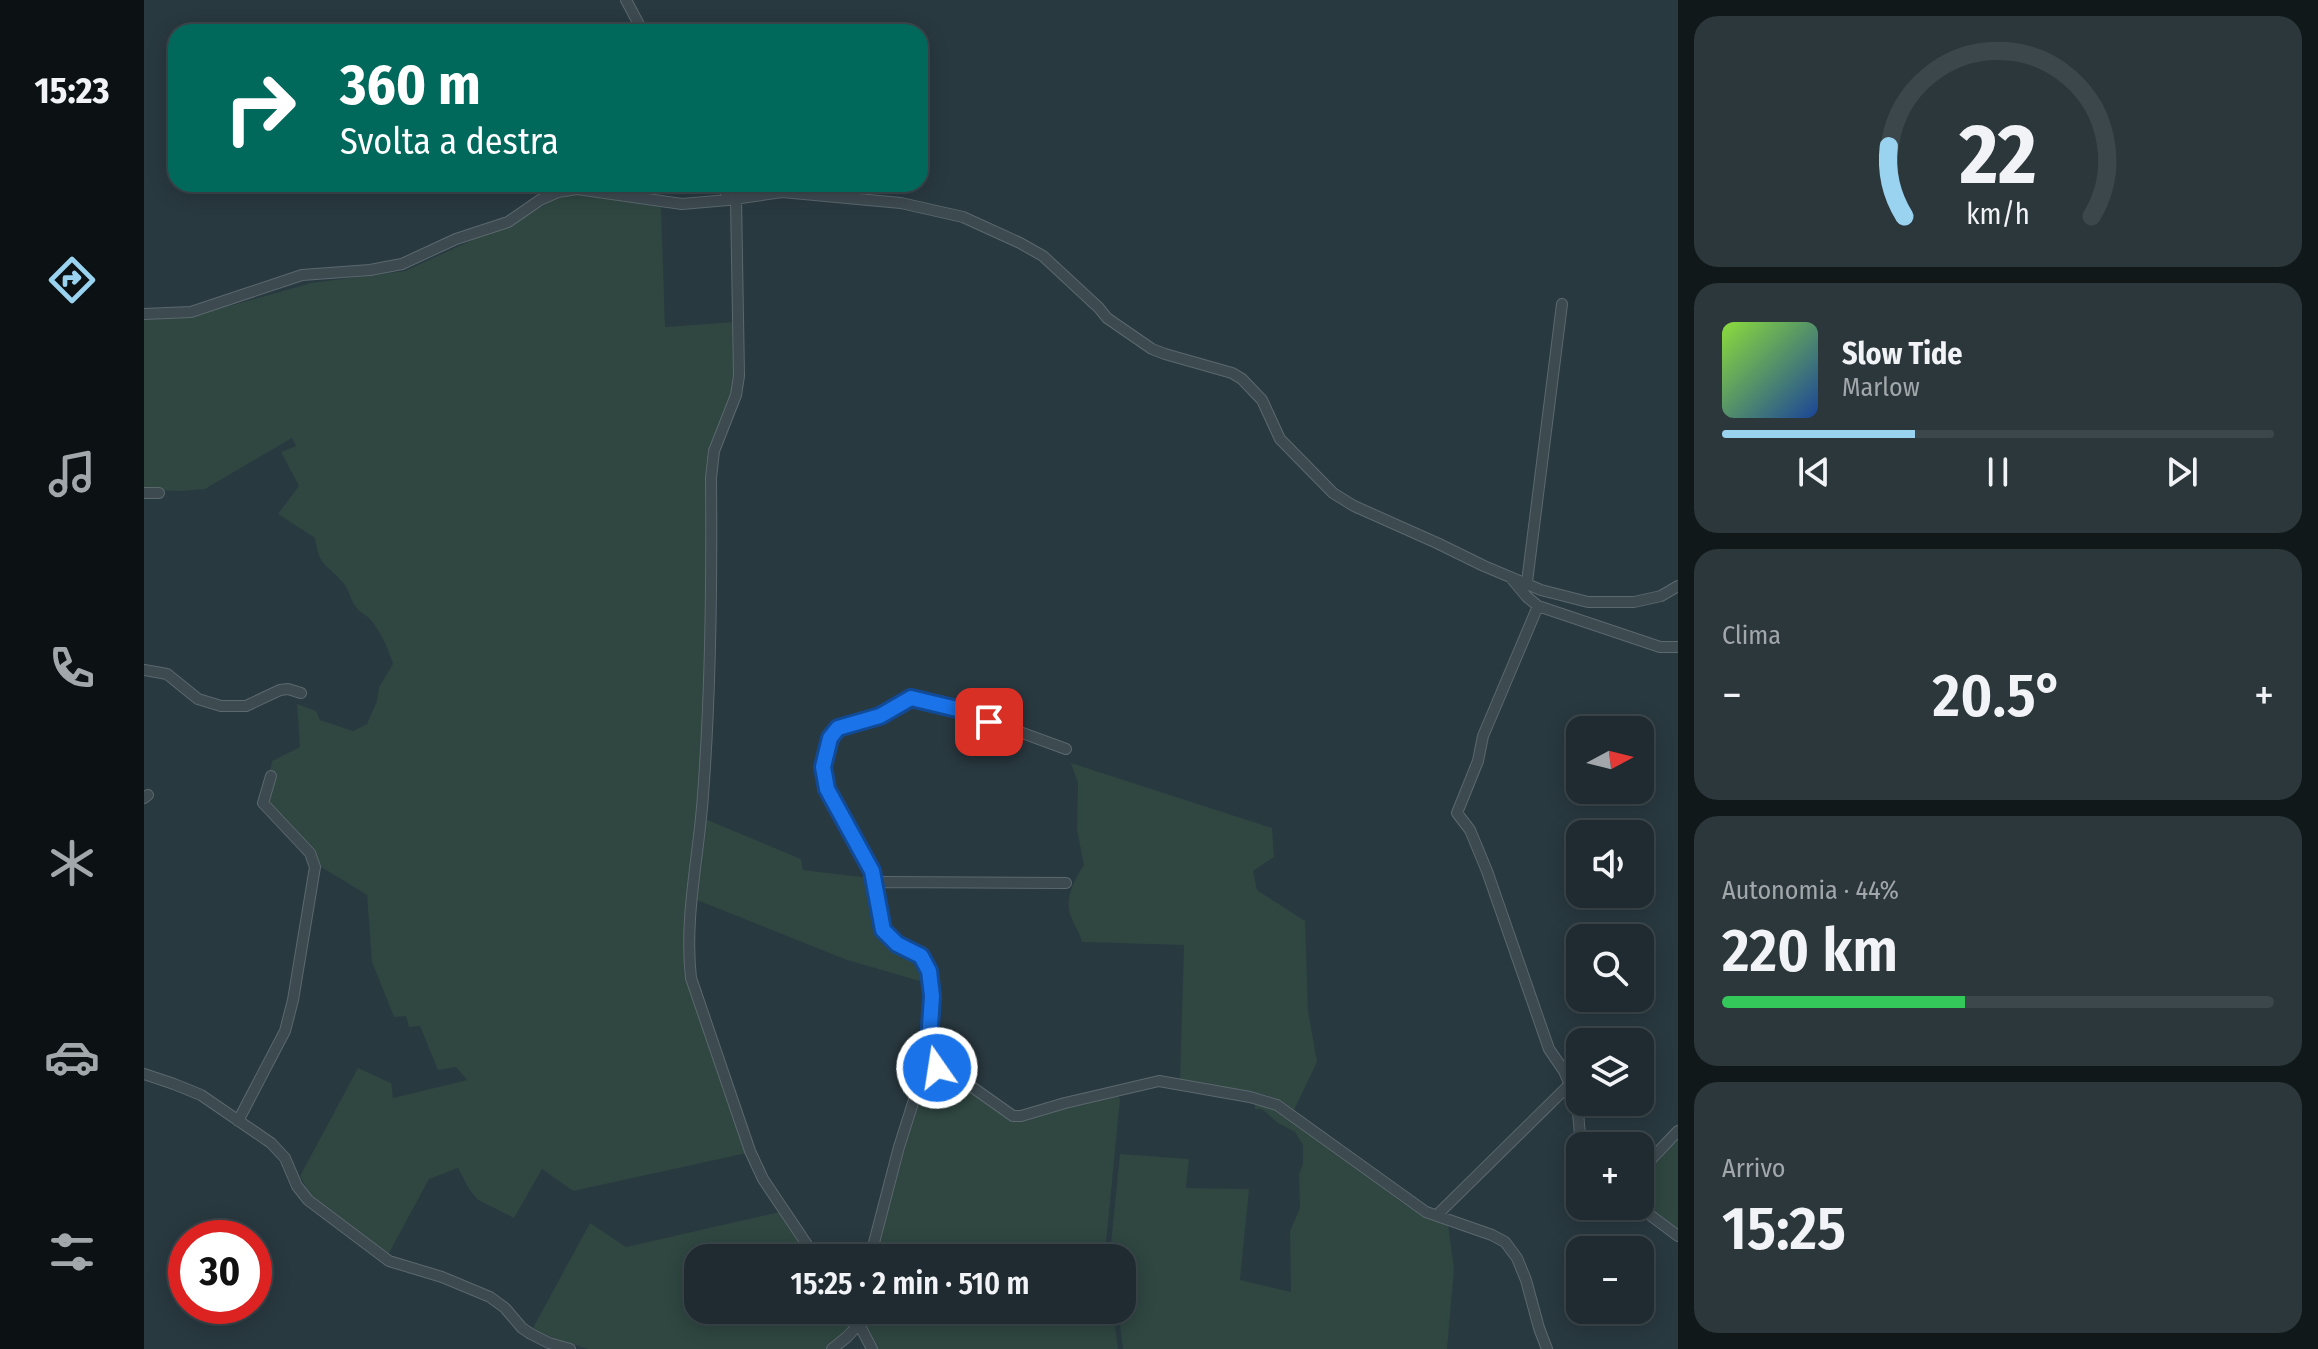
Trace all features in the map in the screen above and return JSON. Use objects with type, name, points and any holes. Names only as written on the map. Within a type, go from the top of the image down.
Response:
[{"type":"street","points":[[626,0],[639,24]]},
{"type":"street","points":[[144,314],[191,312],[302,275],[370,270],[402,264],[456,239],[508,222],[540,200],[558,192]]},
{"type":"street","points":[[598,192],[682,204],[782,192],[901,203],[963,217],[1043,256],[1107,318],[1152,349],[1232,373],[1242,379],[1262,400],[1280,439],[1333,493],[1354,506],[1541,590],[1601,604],[1650,599],[1678,586]]},
{"type":"street","points":[[728,192],[732,200],[739,376],[736,395],[714,451],[711,478],[712,644],[703,806],[693,887],[689,960],[696,991],[750,1151],[763,1179],[806,1244]]},
{"type":"street","points":[[1527,582],[1562,304]]},
{"type":"street","points":[[144,493],[159,493]]},
{"type":"street","points":[[1509,576],[1538,606],[1660,647],[1678,647]]},
{"type":"street","points":[[1538,606],[1483,736],[1478,761],[1457,813],[1470,830],[1487,871],[1538,1022],[1549,1049],[1566,1077]]},
{"type":"street","points":[[144,670],[167,674],[198,699],[221,706],[246,706],[280,690],[301,693]]},
{"type":"street","points":[[932,1068],[928,1058],[932,996],[929,971],[921,956],[897,944],[883,930],[869,863],[825,783],[824,761],[830,738],[838,728],[880,716],[911,698],[957,709],[1066,749]]},
{"type":"street","points":[[238,1121],[285,1031],[315,867],[310,853],[263,803],[271,776]]},
{"type":"street","points":[[875,885],[882,882],[1066,883]]},
{"type":"street","points":[[874,1244],[919,1084],[932,1068],[948,1070],[1013,1116],[1159,1081],[1263,1100],[1288,1112],[1426,1212],[1492,1235],[1511,1248],[1526,1280],[1547,1349]]},
{"type":"street","points":[[144,1074],[201,1095],[280,1150],[297,1186],[308,1200],[389,1261],[442,1277],[490,1297],[531,1334],[570,1349]]},
{"type":"street","points":[[1437,1215],[1566,1088]]},
{"type":"street","points":[[1654,1156],[1678,1131]]},
{"type":"street","points":[[1654,1218],[1678,1236]]},
{"type":"street","points":[[832,1349],[847,1337],[852,1324]]},
{"type":"street","points":[[861,1324],[872,1349]]},
{"type":"green space","points":[[577,194],[661,207],[665,327],[735,322],[736,373],[714,444],[707,663],[687,961],[747,1153],[573,1191],[542,1169],[514,1218],[478,1200],[458,1168],[429,1179],[389,1253],[310,1195],[300,1176],[358,1068],[391,1083],[393,1098],[467,1080],[456,1067],[438,1070],[420,1026],[409,1027],[406,1016],[394,1017],[372,962],[367,895],[318,865],[266,802],[274,773],[270,771],[272,761],[300,747],[297,704],[316,711],[320,720],[353,731],[367,724],[377,701],[379,687],[393,664],[374,624],[357,609],[344,584],[321,560],[315,538],[278,514],[299,486],[281,452],[296,446],[292,438],[205,489],[144,490],[144,317],[191,317],[311,283],[405,271],[510,225],[552,201]]},
{"type":"green space","points":[[1071,763],[1272,828],[1274,857],[1253,871],[1257,890],[1305,921],[1308,1010],[1317,1062],[1294,1110],[1266,1095],[1180,1079],[1184,945],[1082,942],[1069,905],[1073,884],[1084,865],[1077,830],[1078,783]]},
{"type":"green space","points":[[705,819],[801,859],[803,870],[869,878],[881,936],[896,948],[919,958],[930,984],[847,960],[697,900]]},
{"type":"green space","points":[[941,1071],[1008,1117],[1117,1095],[1120,1099],[1106,1244],[879,1244],[921,1089],[929,1076]]},
{"type":"green space","points":[[1255,1102],[1289,1117],[1403,1203],[1448,1225],[1454,1269],[1447,1349],[1123,1349],[1120,1324],[1136,1324],[1136,1244],[1111,1244],[1120,1154],[1189,1159],[1186,1188],[1249,1189],[1240,1280],[1291,1292],[1290,1231],[1300,1208],[1299,1174],[1303,1164],[1303,1145],[1295,1132],[1262,1109],[1255,1109]]},
{"type":"green space","points":[[1678,1135],[1678,1234],[1654,1214],[1654,1162]]},
{"type":"green space","points":[[779,1212],[802,1244],[684,1244],[684,1324],[850,1324],[841,1339],[827,1349],[588,1349],[546,1336],[533,1328],[590,1223],[626,1247]]},
{"type":"green space","points":[[865,1324],[1115,1324],[1118,1349],[877,1349]]},
{"type":"route","points":[[937,1068],[932,1068],[928,1058],[932,996],[929,971],[921,956],[897,944],[883,930],[872,871],[827,789],[823,767],[830,738],[838,728],[880,716],[911,698],[957,709],[989,722]]}]
